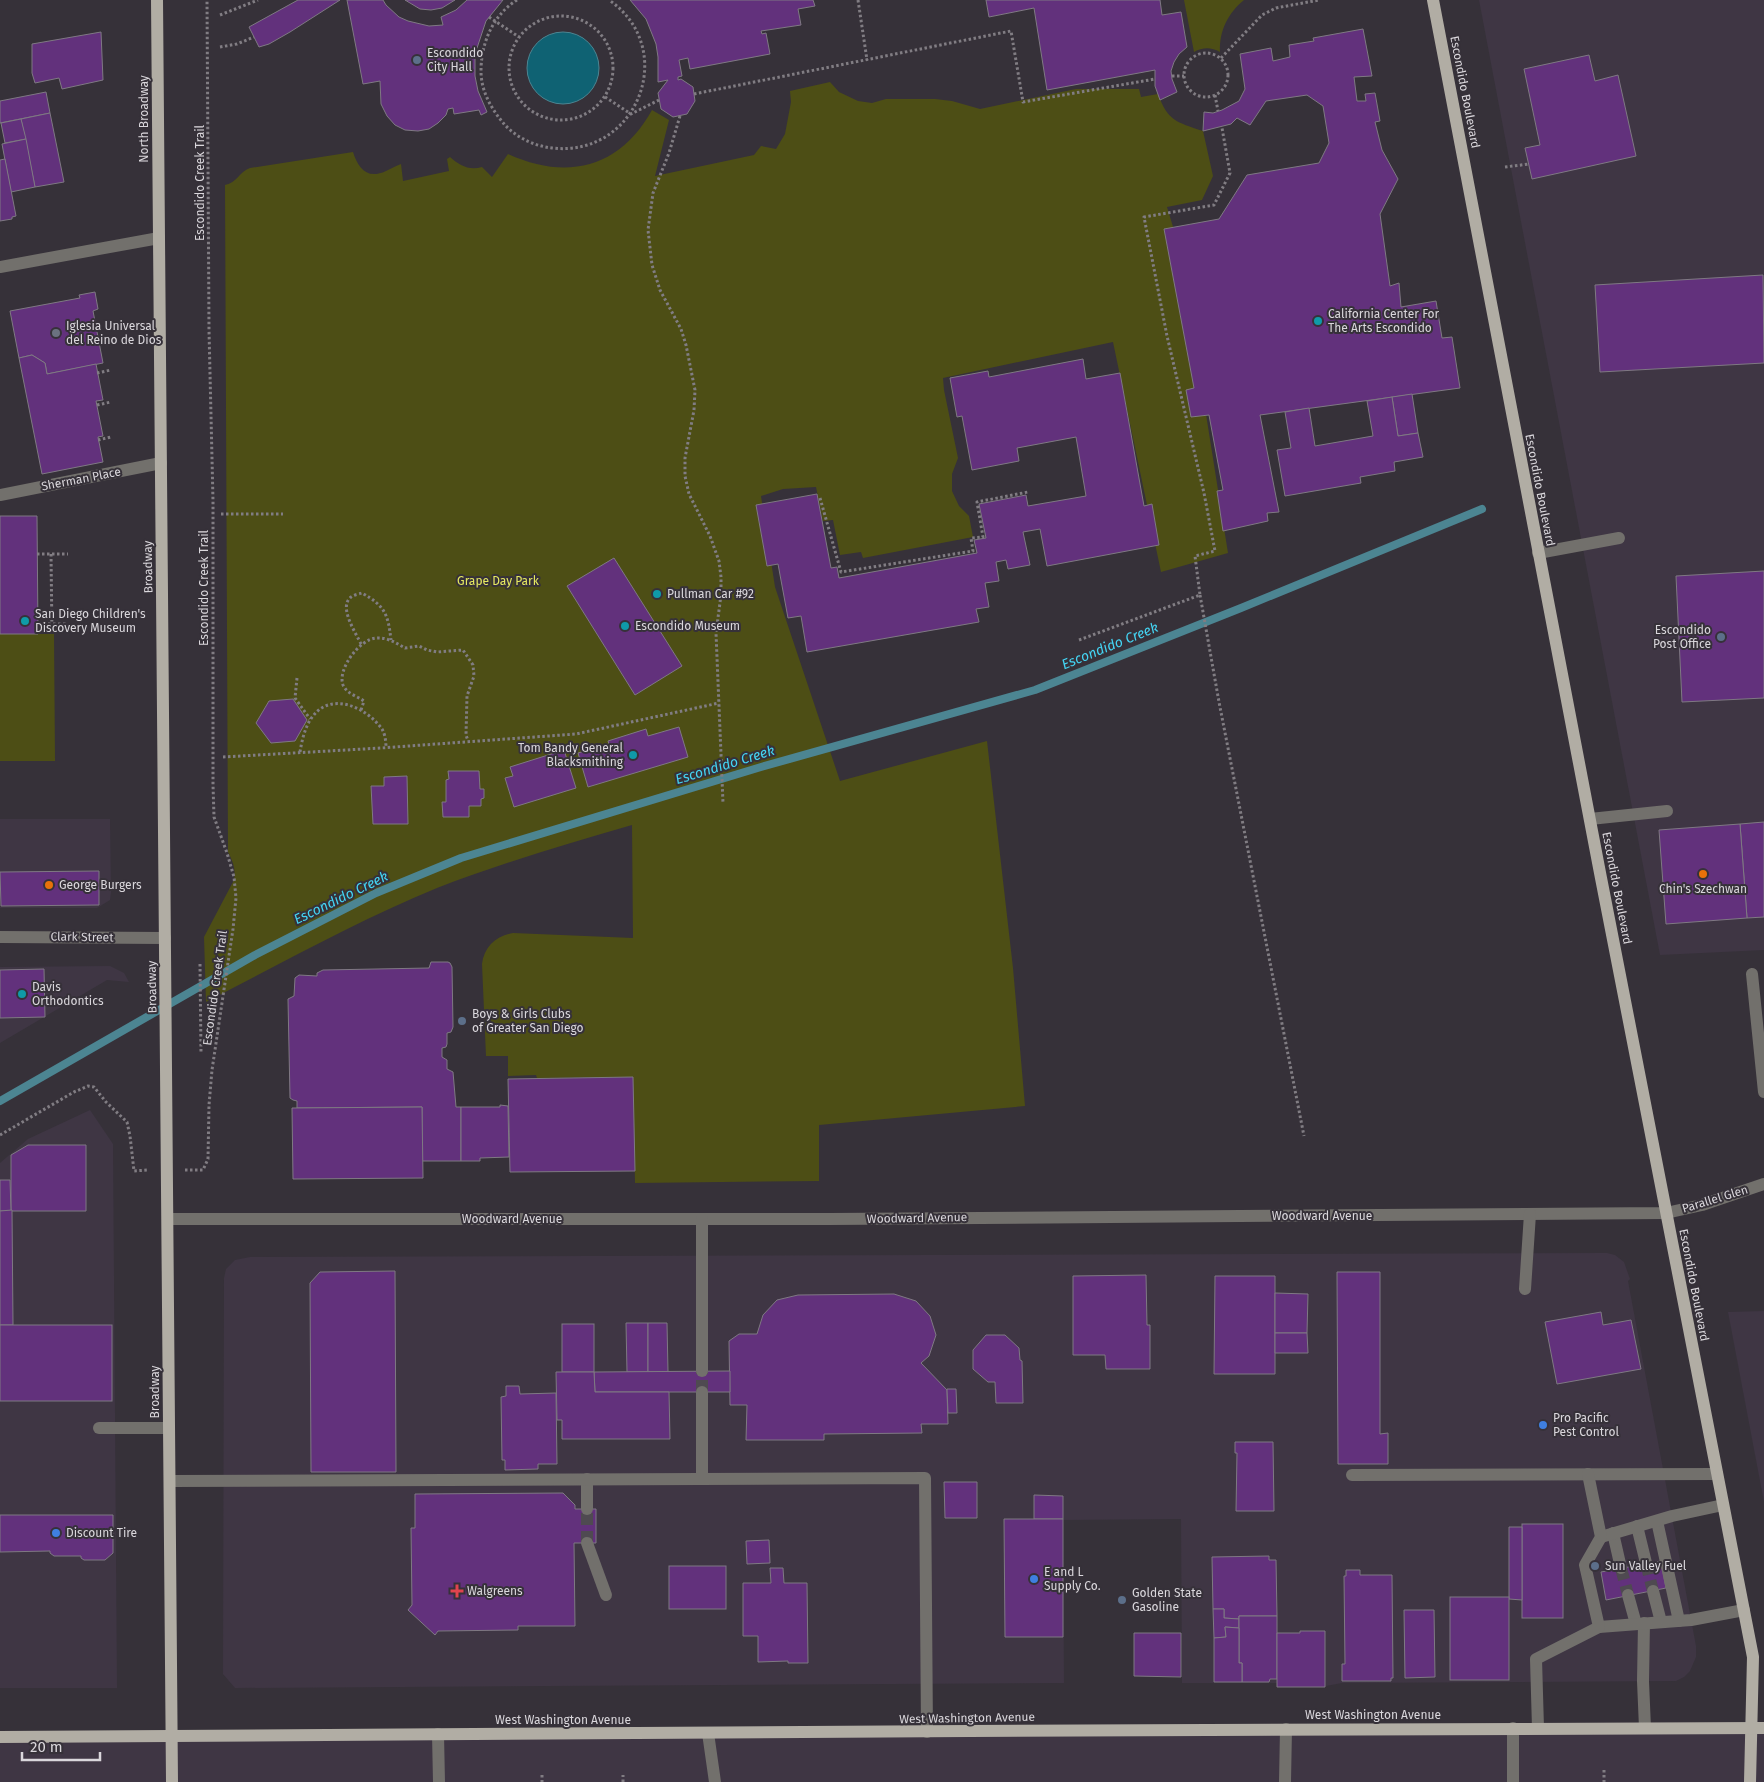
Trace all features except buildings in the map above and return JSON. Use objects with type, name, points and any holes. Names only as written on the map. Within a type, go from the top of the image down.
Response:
[{"type":"main road","name":"North Broadway","points":[[157,0],[160,238]]},
{"type":"main road","name":"Escondido Boulevard","points":[[1433,0],[1538,553],[1753,1657],[1758,1728],[1750,1782]]},
{"type":"main road","name":"Broadway","points":[[160,238],[171,1736]]},
{"type":"main road","name":"West Washington Avenue","points":[[0,1737],[1758,1728]]},
{"type":"main road","points":[[171,1736],[172,1782]]},
{"type":"street","points":[[0,267],[160,238]]},
{"type":"street","name":"Sherman Place","points":[[0,495],[161,463]]},
{"type":"street","points":[[1538,553],[1619,538]]},
{"type":"street","points":[[1590,819],[1667,811]]},
{"type":"street","name":"Clark Street","points":[[0,937],[165,938]]},
{"type":"street","points":[[1752,974],[1764,1092]]},
{"type":"street","name":"Parallel Glen","points":[[1666,1213],[1702,1205],[1764,1184]]},
{"type":"street","name":"Woodward Avenue","points":[[168,1220],[1666,1213]]},
{"type":"street","points":[[1526,1289],[1530,1214]]},
{"type":"street","points":[[702,1219],[702,1371]]},
{"type":"street","points":[[702,1392],[702,1479]]},
{"type":"street","points":[[99,1428],[169,1428]]},
{"type":"street","points":[[1588,1474],[1607,1535],[1622,1568]]},
{"type":"street","points":[[1352,1475],[1717,1474]]},
{"type":"street","points":[[170,1481],[925,1478],[927,1732]]},
{"type":"street","points":[[587,1479],[587,1510]]},
{"type":"street","points":[[1599,1627],[1585,1565],[1607,1535],[1657,1520],[1723,1505]]},
{"type":"street","points":[[1657,1520],[1679,1621]]},
{"type":"street","points":[[1638,1526],[1646,1563]]},
{"type":"street","points":[[587,1543],[606,1595]]},
{"type":"street","points":[[1653,1591],[1661,1622]]},
{"type":"street","points":[[1628,1595],[1640,1624],[1645,1728]]},
{"type":"street","points":[[1538,1728],[1536,1659],[1599,1627],[1679,1621],[1744,1610]]},
{"type":"street","points":[[1513,1728],[1513,1782]]},
{"type":"street","points":[[1285,1782],[1286,1729]]},
{"type":"street","points":[[708,1733],[715,1782]]},
{"type":"street","points":[[438,1734],[438,1782]]},
{"type":"path","name":"Escondido Creek Trail","points":[[203,1170],[208,1159],[212,1070],[236,898],[234,877],[228,853],[214,817],[213,501],[209,330],[207,0]]},
{"type":"path","points":[[220,15],[258,0]]},
{"type":"path","points":[[517,0],[510,4],[494,21],[486,39],[481,58],[481,78],[486,97],[496,114],[509,129],[525,140],[544,147],[563,150],[583,147],[601,140],[617,129],[631,114],[641,93],[645,70],[643,47],[634,25],[619,7],[608,0]]},
{"type":"path","points":[[858,0],[867,60]]},
{"type":"path","points":[[1221,58],[1262,15],[1276,8],[1298,2],[1319,0]]},
{"type":"path","points":[[561,16],[578,18],[592,26],[604,37],[612,52],[614,68],[612,84],[605,98],[592,112],[575,120],[556,120],[538,116],[524,105],[513,90],[508,72],[511,54],[518,37],[530,26],[545,18],[561,16]]},
{"type":"path","points":[[488,17],[518,37]]},
{"type":"path","points":[[694,94],[1011,31],[1022,102],[1155,79]]},
{"type":"path","points":[[220,47],[237,44],[254,37]]},
{"type":"path","points":[[1207,53],[1221,58],[1226,64],[1229,78],[1222,91],[1214,95],[1202,97],[1195,94],[1185,83],[1184,76],[1188,62],[1200,54],[1207,53]]},
{"type":"path","points":[[1172,76],[1184,76]]},
{"type":"path","points":[[1214,95],[1218,111]]},
{"type":"path","points":[[605,98],[631,114]]},
{"type":"path","points":[[631,114],[660,100]]},
{"type":"path","points":[[680,116],[669,153],[653,193],[648,230],[652,265],[660,290],[681,329],[686,344],[695,390],[694,410],[686,448],[685,476],[689,494],[710,536],[719,561],[721,596],[716,633],[723,803]]},
{"type":"path","points":[[1222,128],[1230,173],[1214,205],[1144,217],[1167,336],[1204,493],[1215,551],[1195,556],[1200,595],[1219,702],[1304,1136]]},
{"type":"path","points":[[1505,167],[1529,164]]},
{"type":"path","points":[[97,373],[111,370]]},
{"type":"path","points":[[97,405],[111,402]]},
{"type":"path","points":[[98,440],[111,437]]},
{"type":"path","points":[[820,498],[841,572],[973,551],[971,538],[983,537],[977,502],[1028,492]]},
{"type":"path","points":[[221,514],[283,514]]},
{"type":"path","points":[[37,554],[68,554]]},
{"type":"path","points":[[51,554],[52,634]]},
{"type":"path","points":[[361,644],[346,613],[345,606],[350,597],[362,593],[382,608],[387,616],[391,640]]},
{"type":"path","points":[[1079,640],[1200,595]]},
{"type":"path","points":[[38,624],[68,624]]},
{"type":"path","points":[[361,710],[364,701],[348,692],[343,684],[342,674],[346,664],[361,644],[375,638],[391,640],[405,648],[419,646],[437,652],[463,650],[473,665],[474,676],[467,696],[466,735],[468,741]]},
{"type":"path","points":[[298,678],[295,698],[311,720]]},
{"type":"path","points":[[223,756],[386,748],[576,734],[719,703]]},
{"type":"path","points":[[300,752],[303,738],[311,720],[322,707],[334,704],[352,705],[366,712],[382,728],[386,748]]},
{"type":"path","points":[[200,964],[201,1053]]},
{"type":"path","points":[[0,1135],[74,1092],[88,1086],[94,1088],[127,1122],[134,1171]]},
{"type":"path","points":[[1604,1770],[1604,1782]]},
{"type":"path","points":[[542,1775],[542,1782]]},
{"type":"path","points":[[623,1775],[623,1782]]},
{"type":"shaded area","points":[[1479,0],[1764,0],[1764,950],[1660,955]]},
{"type":"shaded area","points":[[0,819],[110,819],[110,900],[97,908],[0,908]]},
{"type":"shaded area","points":[[110,966],[124,973],[129,982],[107,980],[0,1043],[0,967]]},
{"type":"shaded area","points":[[90,1110],[113,1144],[117,1688],[0,1688],[0,1163],[28,1139]]},
{"type":"shaded area","points":[[1607,1253],[1615,1255],[1624,1262],[1630,1279],[1628,1281],[1696,1646],[1696,1657],[1690,1671],[1676,1681],[1342,1683],[1326,1686],[1276,1683],[1182,1683],[1181,1519],[1063,1520],[1064,1683],[235,1688],[223,1674],[224,1278],[226,1269],[235,1260],[250,1257]]},
{"type":"shaded area","points":[[1764,1311],[1764,1502],[1728,1312]]},
{"type":"shaded area","points":[[1764,1728],[1764,1782],[0,1782],[0,1737]]},
{"type":"green space","points":[[1184,0],[1244,0],[1233,11],[1226,23],[1221,37],[1220,52],[1207,48],[1194,52]]},
{"type":"green space","name":"Grape Day Park","points":[[830,82],[839,92],[858,101],[872,103],[886,99],[935,99],[952,101],[980,109],[1076,89],[1139,89],[1141,97],[1158,94],[1165,110],[1174,119],[1203,131],[1213,176],[1202,200],[1167,207],[1180,250],[1228,553],[1161,572],[1113,342],[943,378],[958,458],[952,474],[952,491],[959,506],[969,516],[973,537],[863,558],[861,552],[840,555],[833,520],[823,521],[816,487],[783,489],[761,496],[775,587],[840,781],[987,741],[1013,968],[1025,1106],[819,1125],[819,1181],[635,1183],[633,1077],[537,1078],[536,1075],[508,1076],[508,1056],[486,1056],[482,964],[485,952],[492,943],[507,934],[633,938],[632,825],[510,862],[437,888],[349,928],[206,1002],[204,937],[234,880],[235,872],[228,852],[225,185],[250,168],[353,152],[364,171],[369,173],[379,173],[401,164],[403,181],[449,171],[447,159],[450,157],[464,166],[482,167],[492,177],[508,154],[551,167],[571,167],[590,164],[608,157],[624,145],[639,130],[652,110],[669,120],[655,176],[754,155],[761,146],[776,149],[785,134],[791,102],[790,91]]},
{"type":"green space","points":[[0,634],[54,634],[55,761],[0,761]]},
{"type":"water","points":[[563,32],[583,38],[593,48],[599,68],[593,88],[583,98],[563,104],[543,98],[533,88],[527,68],[533,48],[543,38]]},
{"type":"waterway","name":"Escondido Creek","points":[[0,1101],[255,955],[376,893],[461,858],[761,767],[1035,690],[1482,509]]},
{"type":"tunnel","points":[[702,1371],[702,1392]]},
{"type":"tunnel","points":[[587,1509],[587,1543]]},
{"type":"tunnel","points":[[1646,1563],[1653,1591]]},
{"type":"tunnel","points":[[1621,1568],[1628,1595]]},
{"type":"place","name":"Escondido City Hall","points":[[417,60]]},
{"type":"place","name":"California Center For The Arts Escondido","points":[[1318,321]]},
{"type":"place","name":"Iglesia Universal del Reino de Dios","points":[[56,333]]},
{"type":"place","name":"Pullman Car #92","points":[[657,594]]},
{"type":"place","name":"San Diego Children's Discovery Museum","points":[[25,621]]},
{"type":"place","name":"Escondido Museum","points":[[625,626]]},
{"type":"place","name":"Escondido Post Office","points":[[1721,637]]},
{"type":"place","name":"Tom Bandy General Blacksmithing","points":[[633,755]]},
{"type":"place","name":"Chin's Szechwan","points":[[1703,874]]},
{"type":"place","name":"George Burgers","points":[[49,885]]},
{"type":"place","name":"Davis Orthodontics","points":[[22,994]]},
{"type":"place","name":"Boys & Girls Clubs of Greater San Diego","points":[[462,1021]]},
{"type":"place","name":"Pro Pacific Pest Control","points":[[1543,1425]]},
{"type":"place","name":"Discount Tire","points":[[56,1533]]},
{"type":"place","name":"Sun Valley Fuel","points":[[1595,1566]]},
{"type":"place","name":"E and L Supply Co.","points":[[1034,1579]]},
{"type":"place","name":"Walgreens","points":[[457,1591]]},
{"type":"place","name":"Golden State Gasoline","points":[[1122,1600]]}]
